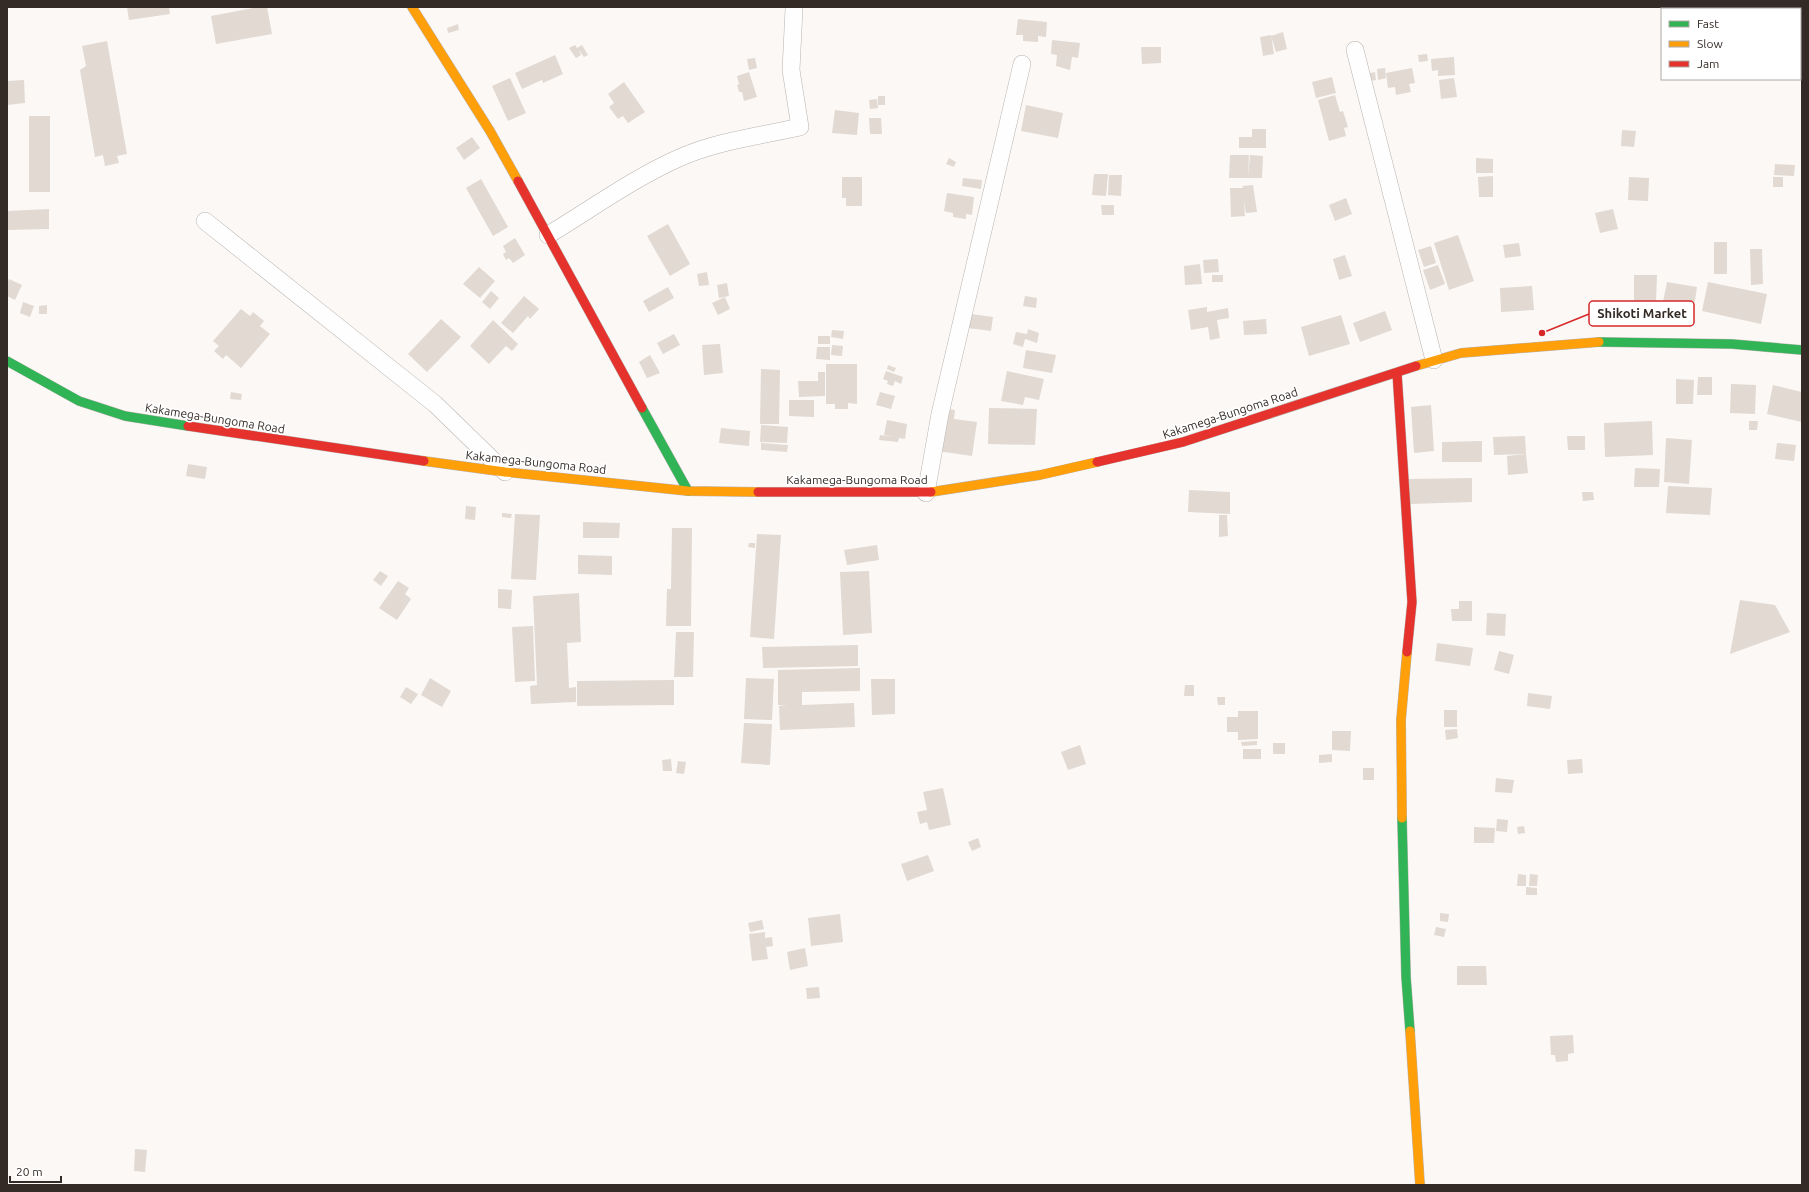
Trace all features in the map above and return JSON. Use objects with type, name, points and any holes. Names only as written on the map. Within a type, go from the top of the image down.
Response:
[{"type":"main road","points":[[412,7],[490,131],[688,491]]},
{"type":"main road","name":"Kakamega-Bungoma Road","points":[[7,361],[79,401],[125,416],[505,472],[688,491],[926,493],[1040,475],[1183,442],[1434,360],[1461,353],[1596,342],[1732,344],[1802,350]]},
{"type":"main road","points":[[1397,373],[1412,602],[1401,720],[1402,839],[1406,977],[1420,1185]]},
{"type":"street","points":[[548,236],[627,187],[680,158],[727,143],[800,127],[791,70],[794,9]]},
{"type":"street","points":[[1354,50],[1434,360]]},
{"type":"street","points":[[926,493],[940,414],[1022,64]]},
{"type":"street","points":[[205,221],[435,404],[505,472]]},
{"type":"building","points":[[127,7],[169,7],[170,14],[129,20]]},
{"type":"building","points":[[258,7],[267,7],[272,34],[216,44],[211,16]]},
{"type":"building","points":[[1018,19],[1047,22],[1046,37],[1038,36],[1038,42],[1023,41],[1023,35],[1016,35]]},
{"type":"building","points":[[458,24],[459,30],[448,33],[447,28]]},
{"type":"building","points":[[1283,32],[1287,49],[1276,52],[1271,36]]},
{"type":"building","points":[[1271,35],[1274,54],[1263,56],[1260,37]]},
{"type":"building","points":[[1052,40],[1080,43],[1078,58],[1072,57],[1070,70],[1056,66],[1057,55],[1051,54]]},
{"type":"building","points":[[107,41],[127,154],[117,156],[119,163],[105,166],[103,155],[95,157],[80,70],[86,66],[82,46]]},
{"type":"building","points":[[575,45],[577,48],[582,45],[588,55],[584,57],[579,50],[581,55],[576,58],[569,48]]},
{"type":"building","points":[[1141,47],[1161,47],[1161,63],[1142,64]]},
{"type":"building","points":[[1427,54],[1428,61],[1419,62],[1418,55]]},
{"type":"building","points":[[555,55],[563,74],[543,83],[542,80],[522,89],[515,73]]},
{"type":"building","points":[[1454,57],[1455,75],[1438,76],[1438,70],[1432,71],[1431,59]]},
{"type":"building","points":[[755,58],[757,68],[749,70],[747,59]]},
{"type":"building","points":[[1385,68],[1386,78],[1378,80],[1377,69]]},
{"type":"building","points":[[1412,68],[1415,83],[1409,84],[1411,92],[1396,95],[1395,87],[1388,88],[1386,73]]},
{"type":"building","points":[[749,72],[757,97],[744,101],[742,92],[739,92],[737,85],[739,84],[737,76]]},
{"type":"building","points":[[1375,72],[1376,80],[1371,81],[1370,73]]},
{"type":"building","points":[[1332,77],[1336,93],[1316,98],[1312,82]]},
{"type":"building","points":[[510,78],[526,113],[508,121],[492,86]]},
{"type":"building","points":[[1454,78],[1457,97],[1441,99],[1439,80]]},
{"type":"building","points":[[24,80],[25,103],[7,105],[7,81]]},
{"type":"building","points":[[624,82],[645,112],[628,123],[623,116],[618,119],[609,107],[614,103],[608,94]]},
{"type":"building","points":[[1335,95],[1340,112],[1343,111],[1348,127],[1344,128],[1346,136],[1329,141],[1318,100]]},
{"type":"building","points":[[878,96],[885,96],[885,105],[878,105]]},
{"type":"building","points":[[877,99],[878,108],[870,109],[869,100]]},
{"type":"building","points":[[1026,105],[1063,113],[1058,138],[1021,131]]},
{"type":"building","points":[[835,110],[859,113],[857,135],[832,133]]},
{"type":"building","points":[[29,116],[50,116],[50,192],[29,192]]},
{"type":"building","points":[[869,118],[881,118],[882,134],[870,134]]},
{"type":"building","points":[[1252,129],[1266,129],[1266,148],[1239,148],[1239,137],[1252,137]]},
{"type":"building","points":[[1622,130],[1636,131],[1634,147],[1621,146]]},
{"type":"building","points":[[472,137],[480,148],[464,160],[456,148]]},
{"type":"building","points":[[1230,155],[1249,155],[1248,178],[1229,178]]},
{"type":"building","points":[[1250,155],[1263,156],[1262,178],[1248,178]]},
{"type":"building","points":[[949,158],[956,162],[954,167],[946,164]]},
{"type":"building","points":[[1476,158],[1493,159],[1493,173],[1476,173]]},
{"type":"building","points":[[1775,164],[1795,165],[1794,176],[1774,175]]},
{"type":"building","points":[[1094,174],[1108,174],[1106,196],[1092,195]]},
{"type":"building","points":[[1109,175],[1122,175],[1121,196],[1108,195]]},
{"type":"building","points":[[1493,176],[1493,197],[1479,197],[1478,177]]},
{"type":"building","points":[[842,177],[862,177],[862,206],[846,206],[846,198],[842,198]]},
{"type":"building","points":[[1629,177],[1649,178],[1648,201],[1628,200]]},
{"type":"building","points":[[1773,177],[1783,177],[1783,187],[1773,187]]},
{"type":"building","points":[[963,178],[982,180],[981,189],[962,186]]},
{"type":"building","points":[[481,179],[508,227],[493,236],[466,188]]},
{"type":"building","points":[[1253,185],[1257,212],[1246,213],[1244,201],[1245,216],[1231,217],[1230,188],[1243,188],[1242,186]]},
{"type":"building","points":[[947,193],[974,197],[972,215],[966,214],[966,219],[953,217],[953,213],[944,211]]},
{"type":"building","points":[[1346,198],[1352,214],[1335,221],[1329,205]]},
{"type":"building","points":[[1101,205],[1114,205],[1114,215],[1102,215]]},
{"type":"building","points":[[49,209],[49,229],[7,230],[7,211]]},
{"type":"building","points":[[1613,209],[1618,229],[1600,233],[1595,213]]},
{"type":"building","points":[[668,224],[690,264],[670,276],[647,236]]},
{"type":"building","points":[[1458,235],[1474,281],[1449,290],[1434,243]]},
{"type":"building","points":[[515,238],[525,255],[513,263],[509,258],[506,260],[503,254],[506,252],[503,246]]},
{"type":"building","points":[[1714,242],[1727,242],[1727,274],[1714,274]]},
{"type":"building","points":[[1519,243],[1521,256],[1505,258],[1503,245]]},
{"type":"building","points":[[1431,246],[1436,263],[1424,267],[1418,250]]},
{"type":"building","points":[[1750,249],[1762,249],[1763,284],[1751,285]]},
{"type":"building","points":[[1345,255],[1352,276],[1339,280],[1333,259]]},
{"type":"building","points":[[1218,259],[1219,272],[1204,273],[1203,260]]},
{"type":"building","points":[[1200,264],[1202,284],[1185,285],[1184,266]]},
{"type":"building","points":[[1438,265],[1445,284],[1430,290],[1423,270]]},
{"type":"building","points":[[479,267],[495,281],[480,298],[463,284]]},
{"type":"building","points":[[707,272],[709,285],[699,286],[697,274]]},
{"type":"building","points":[[1212,275],[1223,275],[1223,282],[1212,282]]},
{"type":"building","points":[[1634,275],[1657,275],[1656,301],[1634,301]]},
{"type":"building","points":[[9,279],[22,285],[15,300],[7,296],[7,283]]},
{"type":"building","points":[[1667,282],[1697,287],[1693,313],[1662,307]]},
{"type":"building","points":[[1708,282],[1767,294],[1761,324],[1702,311]]},
{"type":"building","points":[[727,283],[729,296],[719,298],[717,285]]},
{"type":"building","points":[[1532,286],[1534,310],[1501,312],[1500,288]]},
{"type":"building","points":[[668,287],[674,298],[649,312],[643,301]]},
{"type":"building","points":[[491,291],[499,298],[490,309],[482,302]]},
{"type":"building","points":[[524,296],[539,309],[530,319],[528,316],[513,333],[501,323]]},
{"type":"building","points":[[1025,296],[1037,298],[1036,308],[1023,306]]},
{"type":"building","points":[[725,297],[730,309],[718,315],[712,303]]},
{"type":"building","points":[[23,302],[34,306],[30,317],[20,313]]},
{"type":"building","points":[[47,305],[47,314],[39,314],[39,306]]},
{"type":"building","points":[[1207,307],[1207,312],[1228,308],[1229,318],[1217,320],[1220,338],[1210,340],[1208,327],[1191,330],[1188,310]]},
{"type":"building","points":[[241,309],[250,316],[253,312],[264,321],[260,326],[270,334],[241,368],[226,355],[223,359],[214,351],[219,346],[213,341]]},
{"type":"building","points":[[1385,311],[1392,330],[1360,342],[1353,323]]},
{"type":"building","points":[[971,314],[993,317],[991,331],[968,328]]},
{"type":"building","points":[[1341,315],[1350,344],[1309,356],[1301,327]]},
{"type":"building","points":[[441,319],[461,337],[427,372],[408,354]]},
{"type":"building","points":[[1266,319],[1267,334],[1244,335],[1243,321]]},
{"type":"building","points":[[493,320],[518,344],[512,351],[506,346],[489,364],[470,346]]},
{"type":"building","points":[[1028,329],[1039,333],[1037,343],[1025,339],[1023,347],[1013,344],[1016,332],[1027,334]]},
{"type":"building","points":[[832,330],[844,331],[843,339],[831,337]]},
{"type":"building","points":[[674,334],[680,345],[663,354],[657,343]]},
{"type":"building","points":[[818,336],[830,336],[830,344],[818,344]]},
{"type":"building","points":[[720,344],[723,373],[704,375],[702,345]]},
{"type":"building","points":[[832,345],[843,346],[842,356],[831,355]]},
{"type":"building","points":[[817,347],[830,347],[830,360],[816,359]]},
{"type":"building","points":[[1026,350],[1056,355],[1052,373],[1023,368]]},
{"type":"building","points":[[650,355],[660,373],[647,378],[639,362]]},
{"type":"building","points":[[826,364],[857,364],[857,404],[848,403],[848,409],[835,409],[835,404],[826,404]]},
{"type":"building","points":[[888,365],[896,368],[894,372],[887,369]]},
{"type":"building","points":[[761,369],[780,370],[779,424],[760,424]]},
{"type":"building","points":[[886,371],[903,377],[901,384],[895,381],[893,386],[887,384],[888,381],[883,379]]},
{"type":"building","points":[[1007,371],[1044,379],[1039,400],[1025,397],[1023,405],[1001,401]]},
{"type":"building","points":[[818,372],[825,372],[825,396],[799,397],[798,381],[818,381]]},
{"type":"building","points":[[1698,377],[1712,377],[1712,395],[1697,395]]},
{"type":"building","points":[[1676,379],[1694,380],[1693,404],[1676,404]]},
{"type":"building","points":[[1731,384],[1756,385],[1755,414],[1730,413]]},
{"type":"building","points":[[1773,385],[1802,392],[1802,422],[1767,414]]},
{"type":"building","points":[[231,392],[242,394],[241,400],[230,399]]},
{"type":"building","points":[[880,392],[895,396],[891,409],[876,405]]},
{"type":"building","points":[[789,400],[814,400],[814,417],[789,416]]},
{"type":"building","points":[[1431,405],[1434,451],[1414,453],[1411,407]]},
{"type":"building","points":[[943,408],[955,410],[954,419],[977,422],[972,456],[937,451]]},
{"type":"building","points":[[989,408],[1037,409],[1035,445],[988,444]]},
{"type":"building","points":[[887,420],[907,424],[905,439],[899,438],[898,442],[879,440],[880,435],[894,437],[884,435]]},
{"type":"building","points":[[1652,421],[1653,455],[1605,457],[1604,423]]},
{"type":"building","points":[[1749,421],[1758,421],[1757,430],[1749,430]]},
{"type":"building","points":[[761,425],[788,427],[787,443],[760,442]]},
{"type":"building","points":[[721,428],[750,431],[749,446],[719,443]]},
{"type":"building","points":[[1525,436],[1526,454],[1494,455],[1493,437]]},
{"type":"building","points":[[1567,436],[1585,436],[1585,450],[1568,450]]},
{"type":"building","points":[[1666,438],[1692,440],[1689,484],[1664,482]]},
{"type":"building","points":[[1482,441],[1482,462],[1442,462],[1442,442]]},
{"type":"building","points":[[761,443],[788,445],[787,452],[761,450]]},
{"type":"building","points":[[1777,443],[1796,445],[1794,461],[1775,459]]},
{"type":"building","points":[[1526,454],[1528,473],[1508,475],[1507,456]]},
{"type":"building","points":[[188,464],[207,467],[205,479],[186,476]]},
{"type":"building","points":[[1635,468],[1660,469],[1659,487],[1634,487]]},
{"type":"building","points":[[1472,478],[1472,502],[1410,504],[1409,479]]},
{"type":"building","points":[[1668,486],[1712,488],[1710,515],[1666,513]]},
{"type":"building","points":[[1189,490],[1230,492],[1230,514],[1188,512]]},
{"type":"building","points":[[1582,492],[1593,492],[1594,500],[1583,501]]},
{"type":"building","points":[[466,506],[476,507],[475,520],[465,519]]},
{"type":"building","points":[[502,513],[512,514],[511,518],[502,517]]},
{"type":"building","points":[[515,514],[540,515],[536,580],[511,579]]},
{"type":"building","points":[[1219,515],[1227,515],[1228,536],[1219,537]]},
{"type":"building","points":[[583,522],[620,523],[619,538],[583,538]]},
{"type":"building","points":[[672,528],[692,528],[691,626],[666,626],[667,589],[671,589]]},
{"type":"building","points":[[757,534],[781,535],[774,639],[750,637]]},
{"type":"building","points":[[749,543],[755,543],[755,548],[748,547]]},
{"type":"building","points":[[877,545],[879,560],[847,565],[844,550]]},
{"type":"building","points":[[578,555],[612,556],[612,575],[578,574]]},
{"type":"building","points":[[380,571],[388,576],[381,586],[373,580]]},
{"type":"building","points":[[869,571],[872,633],[843,635],[840,572]]},
{"type":"building","points":[[398,581],[409,588],[405,594],[411,599],[397,620],[379,608]]},
{"type":"building","points":[[498,589],[512,590],[511,609],[498,608]]},
{"type":"building","points":[[579,593],[581,642],[567,643],[569,688],[576,687],[576,702],[531,704],[530,686],[537,685],[533,596]]},
{"type":"building","points":[[1740,600],[1775,605],[1790,632],[1730,654]]},
{"type":"building","points":[[1459,601],[1472,601],[1472,621],[1452,621],[1451,609],[1459,609]]},
{"type":"building","points":[[1487,613],[1506,614],[1505,636],[1486,635]]},
{"type":"building","points":[[533,626],[535,681],[515,682],[512,627]]},
{"type":"building","points":[[676,632],[694,632],[693,677],[674,677]]},
{"type":"building","points":[[1437,643],[1473,648],[1470,666],[1435,661]]},
{"type":"building","points":[[858,645],[858,666],[763,668],[762,647]]},
{"type":"building","points":[[1499,651],[1514,655],[1509,674],[1494,670]]},
{"type":"building","points":[[860,668],[860,691],[802,692],[802,705],[854,703],[855,727],[780,730],[779,706],[787,705],[778,705],[778,670]]},
{"type":"building","points":[[430,678],[451,691],[442,707],[421,695]]},
{"type":"building","points":[[746,678],[774,679],[772,720],[744,719]]},
{"type":"building","points":[[871,679],[895,679],[895,714],[872,715]]},
{"type":"building","points":[[674,680],[674,705],[577,706],[577,681]]},
{"type":"building","points":[[1185,685],[1194,685],[1194,696],[1184,696]]},
{"type":"building","points":[[406,687],[418,694],[411,704],[400,697]]},
{"type":"building","points":[[1528,693],[1552,696],[1550,709],[1527,706]]},
{"type":"building","points":[[1217,697],[1225,697],[1225,705],[1218,705]]},
{"type":"building","points":[[1444,710],[1457,710],[1457,727],[1444,727]]},
{"type":"building","points":[[1238,711],[1258,711],[1258,739],[1238,740],[1238,732],[1227,732],[1227,717],[1238,717]]},
{"type":"building","points":[[744,723],[772,724],[770,765],[741,763]]},
{"type":"building","points":[[1457,729],[1458,738],[1446,740],[1445,730]]},
{"type":"building","points":[[1332,731],[1351,731],[1350,751],[1332,750]]},
{"type":"building","points":[[1257,741],[1257,745],[1242,746],[1241,742]]},
{"type":"building","points":[[1273,743],[1285,743],[1285,754],[1273,754]]},
{"type":"building","points":[[1080,745],[1086,764],[1068,770],[1061,752]]},
{"type":"building","points":[[1243,749],[1261,749],[1261,759],[1243,759]]},
{"type":"building","points":[[1332,754],[1332,762],[1319,763],[1319,755]]},
{"type":"building","points":[[671,759],[672,771],[663,771],[662,760]]},
{"type":"building","points":[[1582,759],[1583,773],[1568,774],[1567,760]]},
{"type":"building","points":[[678,761],[686,762],[684,774],[676,773]]},
{"type":"building","points":[[1363,768],[1374,768],[1374,780],[1363,780]]},
{"type":"building","points":[[1496,778],[1514,780],[1512,793],[1495,792]]},
{"type":"building","points":[[943,788],[951,825],[929,830],[927,822],[920,824],[917,812],[927,810],[923,792]]},
{"type":"building","points":[[1497,819],[1508,820],[1507,832],[1496,831]]},
{"type":"building","points":[[1524,826],[1525,833],[1518,834],[1517,827]]},
{"type":"building","points":[[1474,827],[1495,828],[1494,843],[1474,843]]},
{"type":"building","points":[[978,838],[981,847],[972,851],[968,842]]},
{"type":"building","points":[[928,855],[934,871],[907,881],[901,864]]},
{"type":"building","points":[[1518,874],[1526,875],[1526,886],[1517,886]]},
{"type":"building","points":[[1530,874],[1538,875],[1537,886],[1529,886]]},
{"type":"building","points":[[1526,887],[1537,888],[1537,895],[1526,895]]},
{"type":"building","points":[[1440,913],[1449,914],[1448,922],[1440,921]]},
{"type":"building","points":[[840,914],[843,942],[811,946],[808,918]]},
{"type":"building","points":[[762,920],[764,929],[750,932],[748,923]]},
{"type":"building","points":[[1436,927],[1446,929],[1444,937],[1434,935]]},
{"type":"building","points":[[765,932],[765,938],[772,937],[773,946],[766,947],[768,959],[752,961],[749,934]]},
{"type":"building","points":[[805,948],[808,966],[790,970],[787,952]]},
{"type":"building","points":[[1457,966],[1486,966],[1487,985],[1457,985]]},
{"type":"building","points":[[819,987],[820,998],[807,999],[806,988]]},
{"type":"building","points":[[1573,1035],[1574,1053],[1568,1054],[1568,1061],[1556,1062],[1555,1055],[1551,1055],[1550,1036]]},
{"type":"building","points":[[135,1149],[147,1150],[145,1172],[134,1171]]},
{"type":"traffic: fast","points":[[1599,342],[1732,344],[1802,350]]},
{"type":"traffic: fast","points":[[7,361],[79,401],[125,416],[188,426]]},
{"type":"traffic: fast","points":[[642,408],[688,491]]},
{"type":"traffic: fast","points":[[1402,818],[1406,977],[1410,1031]]},
{"type":"traffic: slow","points":[[412,7],[490,131],[518,181]]},
{"type":"traffic: slow","points":[[1416,366],[1461,353],[1599,342]]},
{"type":"traffic: slow","points":[[424,461],[505,472],[688,491],[758,492]]},
{"type":"traffic: slow","points":[[931,492],[1040,475],[1097,462]]},
{"type":"traffic: slow","points":[[1402,818],[1401,720],[1407,652]]},
{"type":"traffic: slow","points":[[1410,1031],[1420,1185]]},
{"type":"traffic: jam","points":[[518,181],[642,408]]},
{"type":"traffic: jam","points":[[1097,462],[1183,442],[1416,366]]},
{"type":"traffic: jam","points":[[1397,373],[1412,602],[1407,652]]},
{"type":"traffic: jam","points":[[188,426],[424,461]]},
{"type":"traffic: jam","points":[[758,492],[931,492]]},
{"type":"place","name":"Shikoti Market","points":[[1542,333]]}]
